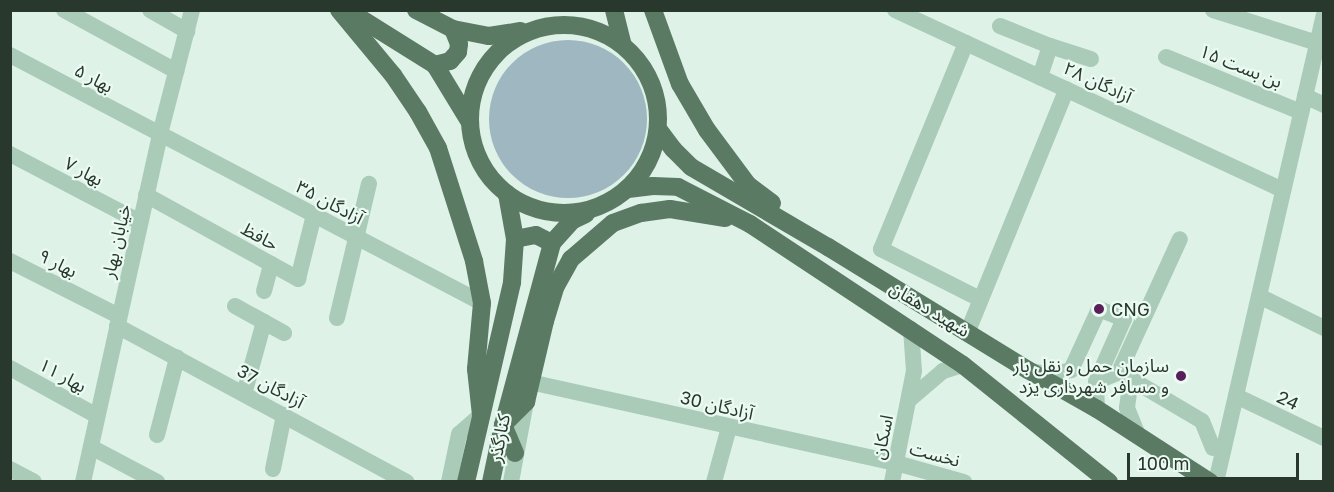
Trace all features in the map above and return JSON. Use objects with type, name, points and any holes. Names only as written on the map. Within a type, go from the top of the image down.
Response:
[{"type":"main road","points":[[339,10],[393,75],[418,112],[438,148],[474,261],[482,303],[476,369],[481,415]]},
{"type":"main road","points":[[347,10],[435,65],[469,121]]},
{"type":"main road","points":[[416,10],[453,29],[489,36],[546,22],[575,25],[600,32],[623,45],[644,68],[656,97],[658,129],[653,151],[643,172],[628,189],[605,205],[573,220],[552,243],[503,425],[491,482]]},
{"type":"main road","points":[[614,10],[623,45]]},
{"type":"main road","points":[[653,10],[680,84],[726,158],[748,184],[828,247]]},
{"type":"main road","points":[[546,22],[516,37],[496,52],[482,71],[472,93],[469,121],[474,149],[487,174],[507,194],[529,207],[554,213],[580,213],[605,205]]},
{"type":"main road","points":[[435,65],[450,61],[458,52],[459,44],[453,29]]},
{"type":"main road","name":"شهید دهقان","points":[[658,129],[672,149],[691,167],[1137,433],[1210,482]]},
{"type":"main road","points":[[678,187],[675,174],[683,168],[691,167]]},
{"type":"main road","name":"شهید دهقان","points":[[628,189],[654,186],[678,187],[750,224],[963,365],[1102,479]]},
{"type":"main road","points":[[466,482],[512,282],[515,239],[507,194]]},
{"type":"main road","points":[[503,425],[526,402],[556,286],[571,259],[613,224],[640,213],[670,208],[750,224]]},
{"type":"main road","points":[[515,239],[536,235],[552,243]]},
{"type":"main road","points":[[503,425],[515,453]]},
{"type":"street","points":[[64,10],[176,71]]},
{"type":"street","points":[[150,10],[187,30]]},
{"type":"street","name":"خیابان بهار","points":[[83,482],[160,134],[192,10]]},
{"type":"street","name":"۲۸ آزادگان","points":[[895,10],[1283,190]]},
{"type":"street","points":[[1213,10],[1318,54]]},
{"type":"street","points":[[1216,482],[1303,104],[1318,54],[1323,15]]},
{"type":"street","points":[[1000,26],[1091,59]]},
{"type":"street","points":[[966,43],[881,249],[980,299]]},
{"type":"street","points":[[1040,77],[1050,46]]},
{"type":"street","name":"بهار ۵","points":[[10,55],[160,134]]},
{"type":"street","name":"بن بست ۱۵","points":[[1166,57],[1303,104],[1323,105]]},
{"type":"street","points":[[968,332],[1067,89]]},
{"type":"street","name":"آزادگان ۳۵","points":[[160,134],[482,303]]},
{"type":"street","name":"بهار ۷","points":[[10,154],[140,222]]},
{"type":"street","points":[[337,318],[369,184]]},
{"type":"street","name":"حافظ","points":[[146,195],[298,279],[314,215]]},
{"type":"street","points":[[1137,433],[1127,408],[1125,376],[1180,239]]},
{"type":"street","name":"بهار ۹","points":[[10,261],[118,321]]},
{"type":"street","points":[[264,291],[271,264]]},
{"type":"street","points":[[1259,296],[1323,328]]},
{"type":"street","points":[[235,306],[284,333]]},
{"type":"street","points":[[1028,370],[1050,375],[1071,370],[1099,309],[1124,319],[1096,382],[1097,409]]},
{"type":"street","name":"آزادگان 37","points":[[118,321],[177,358],[407,482]]},
{"type":"street","points":[[244,394],[264,322]]},
{"type":"street","name":"اسکان","points":[[892,482],[914,371],[911,329]]},
{"type":"street","points":[[157,435],[177,358]]},
{"type":"street","points":[[909,400],[943,371],[963,365]]},
{"type":"street","name":"بهار ۱۱","points":[[10,368],[98,416]]},
{"type":"street","points":[[1096,382],[1125,376],[1202,421],[1214,448]]},
{"type":"street","name":"آزادگان 30","points":[[530,382],[896,464]]},
{"type":"street","name":"24","points":[[1236,396],[1323,438]]},
{"type":"street","name":"کنارگذر","points":[[511,482],[526,402]]},
{"type":"street","points":[[273,469],[284,415]]},
{"type":"street","name":"کنارگذر","points":[[448,482],[459,434],[481,415]]},
{"type":"street","points":[[714,482],[729,427]]},
{"type":"street","points":[[91,447],[157,482]]},
{"type":"street","name":"نخست","points":[[896,464],[964,482]]},
{"type":"street","points":[[10,468],[34,482]]},
{"type":"shaded area","points":[[568,40],[598,46],[624,63],[641,89],[647,119],[641,149],[624,175],[598,192],[568,198],[538,192],[512,175],[495,149],[489,119],[495,89],[512,63],[538,46]]},
{"type":"place","name":"CNG","points":[[1099,309]]},
{"type":"place","name":"سازمان حمل و نقل بار و مسافر شهرداری یزد","points":[[1181,376]]}]
